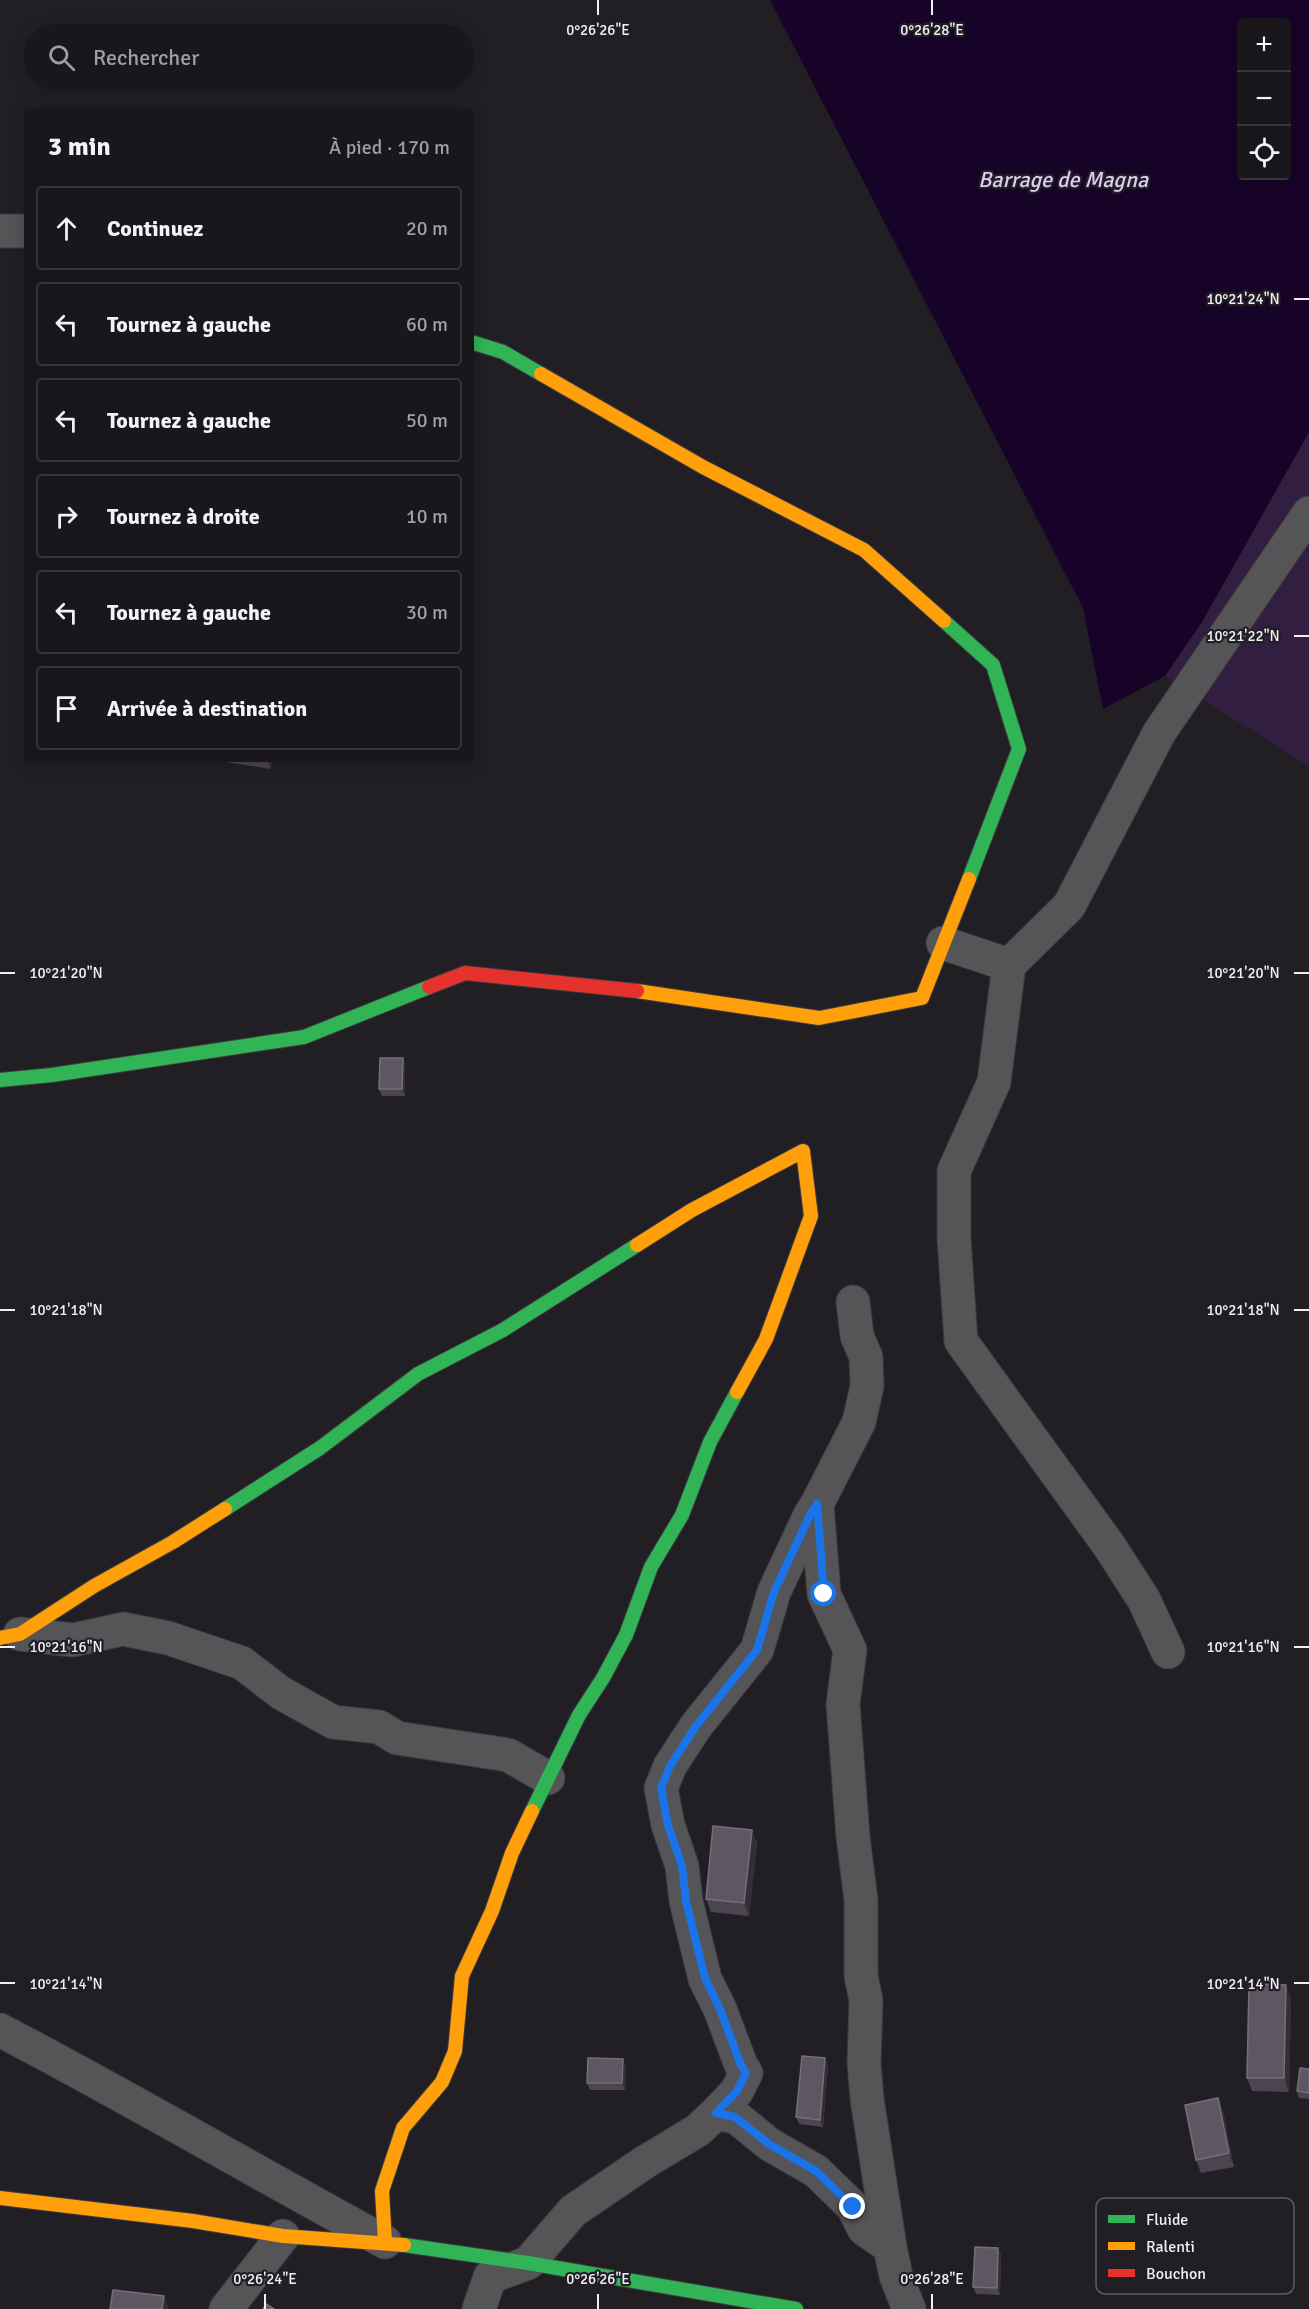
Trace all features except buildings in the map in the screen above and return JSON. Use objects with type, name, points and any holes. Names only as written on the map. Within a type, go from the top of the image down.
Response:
[{"type":"street","points":[[0,231],[24,231]]},
{"type":"street","points":[[0,1080],[52,1076],[304,1037],[465,973],[651,992],[819,1018],[922,998],[1019,749],[993,665],[864,550],[703,467],[503,352],[474,343]]},
{"type":"street","points":[[1168,1652],[1144,1600],[1110,1547],[961,1341],[954,1239],[954,1171],[994,1082],[1009,965],[1069,906],[1159,733],[1309,513]]},
{"type":"street","points":[[943,943],[1009,965]]},
{"type":"street","points":[[10,1636],[173,1542],[320,1448],[418,1374],[503,1330],[692,1209],[803,1151],[811,1216],[766,1339],[710,1442],[682,1515],[651,1567],[626,1635],[603,1678],[579,1715],[512,1853],[492,1911],[462,1976],[455,2051],[442,2082],[403,2128],[382,2191],[385,2242]]},
{"type":"street","points":[[480,2309],[490,2277],[528,2263],[573,2211],[645,2162],[698,2130],[737,2091],[746,2073],[705,1978],[686,1901],[682,1866],[668,1825],[661,1788],[670,1766],[696,1726],[757,1650],[774,1592],[810,1515],[859,1422],[867,1386],[866,1357],[857,1336],[853,1302]]},
{"type":"street","points":[[817,1504],[824,1594],[850,1650],[843,1704],[853,1837],[861,1900],[861,1976],[866,2000],[864,2063],[874,2149],[890,2247],[896,2276],[909,2309]]},
{"type":"street","points":[[10,1636],[73,1640],[123,1629],[168,1638],[243,1663],[281,1693],[333,1722],[379,1727],[397,1738],[508,1755],[548,1778]]},
{"type":"street","points":[[0,2030],[115,2090],[173,2125],[385,2242]]},
{"type":"street","points":[[716,2113],[735,2117],[769,2144],[816,2171],[853,2207],[864,2229],[890,2247]]},
{"type":"street","points":[[0,2198],[193,2221],[283,2236],[385,2242],[528,2263],[796,2309]]},
{"type":"street","points":[[226,2309],[283,2236]]},
{"type":"shaded area","points":[[1309,432],[1309,766],[1165,676],[1202,622]]},
{"type":"water","name":"Barrage de Magna","points":[[770,0],[1309,0],[1309,432],[1202,622],[1165,676],[1103,709],[1083,608]]},
{"type":"traffic: fast","points":[[474,343],[503,352],[541,374]]},
{"type":"traffic: fast","points":[[944,621],[993,665],[1019,749],[969,879]]},
{"type":"traffic: fast","points":[[0,1080],[52,1075],[304,1037],[429,987]]},
{"type":"traffic: fast","points":[[225,1509],[320,1448],[418,1374],[503,1330],[637,1245]]},
{"type":"traffic: fast","points":[[532,1811],[579,1715],[603,1678],[626,1635],[651,1567],[682,1515],[710,1442],[737,1392]]},
{"type":"traffic: fast","points":[[404,2245],[528,2263],[796,2309]]},
{"type":"traffic: slow","points":[[541,374],[703,467],[864,550],[944,621]]},
{"type":"traffic: slow","points":[[637,991],[819,1018],[922,998],[969,879]]},
{"type":"traffic: slow","points":[[637,1245],[692,1210],[803,1151],[811,1216],[766,1339],[737,1392]]},
{"type":"traffic: slow","points":[[0,1638],[20,1634],[94,1586],[173,1542],[225,1509]]},
{"type":"traffic: slow","points":[[385,2242],[382,2191],[403,2128],[442,2082],[455,2051],[462,1976],[492,1911],[512,1853],[532,1811]]},
{"type":"traffic: slow","points":[[0,2198],[193,2221],[283,2236],[404,2245]]},
{"type":"traffic: jam","points":[[429,987],[465,973],[637,991]]},
{"type":"route","points":[[824,1594],[817,1504],[774,1592],[757,1650],[687,1738],[670,1766],[661,1788],[668,1825],[682,1866],[686,1901],[705,1978],[746,2073],[737,2091],[716,2113],[735,2117],[769,2144],[816,2171],[853,2207]]}]
